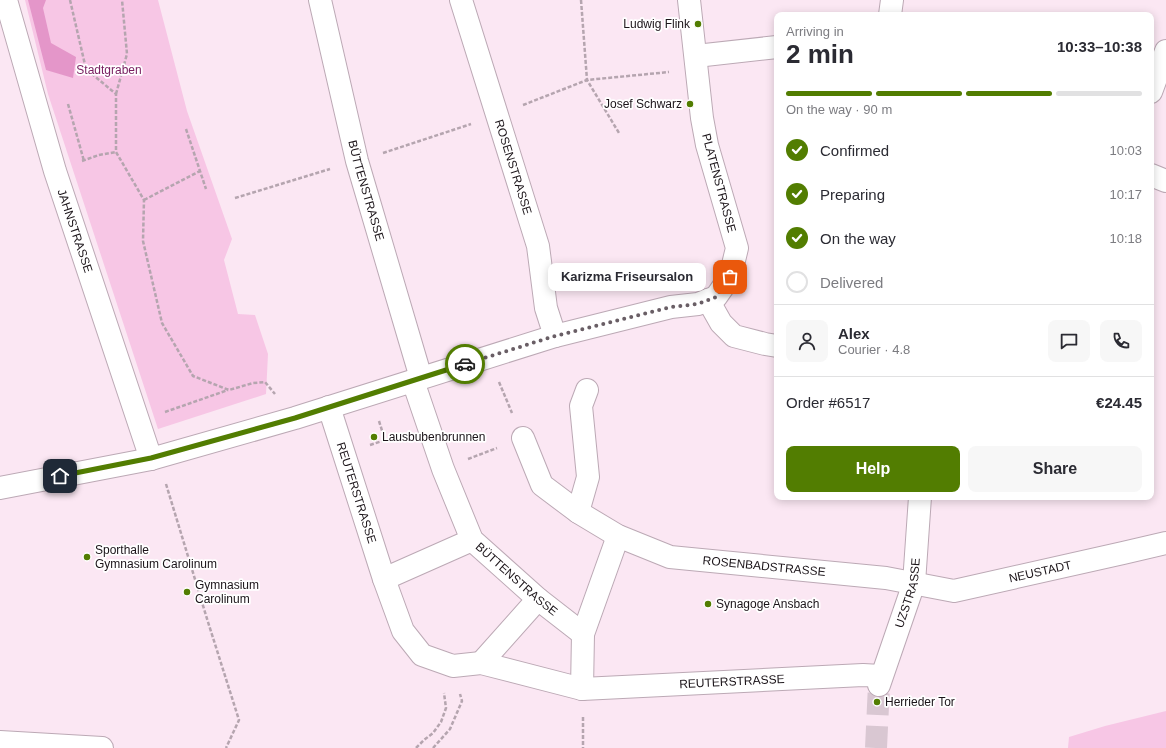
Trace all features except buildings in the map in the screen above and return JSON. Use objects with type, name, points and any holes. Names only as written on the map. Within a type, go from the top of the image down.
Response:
[{"type":"street","name":"JAHNSTRASSE","points":[[6,0],[55,171],[151,458]]},
{"type":"street","name":"BÜTTENSTRASSE","points":[[320,0],[357,160],[429,426],[472,540],[538,598],[583,634]]},
{"type":"street","name":"ROSENSTRASSE","points":[[461,0],[538,246],[546,308],[555,336]]},
{"type":"street","name":"PLATENSTRASSE","points":[[417,379],[555,336],[671,307],[698,304],[716,297],[730,277],[736,248],[707,145],[702,118],[690,0]]},
{"type":"street","points":[[890,12],[892,0]]},
{"type":"street","points":[[697,63],[774,49]]},
{"type":"street","points":[[1154,84],[1166,51]]},
{"type":"street","points":[[1154,176],[1166,181]]},
{"type":"street","points":[[708,300],[721,323],[734,336],[774,346]]},
{"type":"street","points":[[0,488],[151,458],[329,407],[417,379]]},
{"type":"street","points":[[578,512],[588,477],[581,406],[587,390]]},
{"type":"street","name":"REUTERSTRASSE","points":[[329,407],[384,579],[403,631],[422,655],[453,666],[481,663],[582,689],[855,676],[880,680]]},
{"type":"street","name":"ROSENBADSTRASSE","points":[[523,438],[542,484],[578,512],[618,536],[670,557],[886,578],[914,583]]},
{"type":"street","name":"UZSTRASSE","points":[[880,680],[914,583],[920,500]]},
{"type":"street","points":[[582,689],[583,634],[618,536]]},
{"type":"street","points":[[384,579],[472,540]]},
{"type":"street","name":"NEUSTADT","points":[[914,583],[954,591],[1166,542]]},
{"type":"street","points":[[481,663],[538,598]]},
{"type":"street","points":[[0,742],[102,748]]},
{"type":"path","points":[[70,0],[86,69],[116,94]]},
{"type":"path","points":[[122,0],[127,54],[116,94],[116,152],[144,200],[143,241],[162,323],[194,376],[228,390]]},
{"type":"path","points":[[581,0],[587,80],[619,134]]},
{"type":"path","points":[[380,153],[497,116],[587,80],[697,63]]},
{"type":"path","points":[[68,104],[84,160]]},
{"type":"path","points":[[186,129],[206,189]]},
{"type":"path","points":[[99,155],[116,152]]},
{"type":"path","points":[[235,198],[357,160]]},
{"type":"path","points":[[144,200],[200,171]]},
{"type":"path","points":[[444,469],[523,438],[498,380]]},
{"type":"path","points":[[159,414],[228,390],[253,383],[265,382]]},
{"type":"path","points":[[377,416],[384,440]]},
{"type":"path","points":[[370,445],[429,426]]},
{"type":"path","points":[[164,477],[239,720],[226,748]]},
{"type":"path","points":[[416,748],[433,733],[441,722],[446,708],[442,681],[453,666]]},
{"type":"path","points":[[433,748],[450,730],[462,701]]},
{"type":"green space","name":"Stadtgraben","points":[[25,0],[158,0],[187,111],[232,239],[224,260],[238,314],[255,315],[268,354],[266,394],[158,429],[48,94]]},
{"type":"green space","points":[[1166,711],[1166,748],[1068,748],[1069,737],[1105,726]]},
{"type":"shaded area","points":[[28,0],[46,0],[43,8],[51,43],[76,57],[73,78],[46,70]]},
{"type":"tunnel","points":[[876,748],[879,685]]},
{"type":"way so far","points":[[465,364],[555,336],[671,307],[698,304],[716,297],[730,277]]},
{"type":"place","name":"Ludwig Flink","points":[[698,24]]},
{"type":"place","name":"Josef Schwarz","points":[[690,104]]},
{"type":"place","name":"Karizma Friseursalon","points":[[730,277]]},
{"type":"place","name":"Lausbubenbrunnen","points":[[374,437]]},
{"type":"place","name":"Sporthalle Gymnasium Carolinum","points":[[87,557]]},
{"type":"place","name":"Gymnasium Carolinum","points":[[187,592]]},
{"type":"place","name":"Synagoge Ansbach","points":[[708,604]]},
{"type":"place","name":"Herrieder Tor","points":[[877,702]]},
{"type":"route","points":[[60,476],[151,458],[295,418],[465,364]]}]
